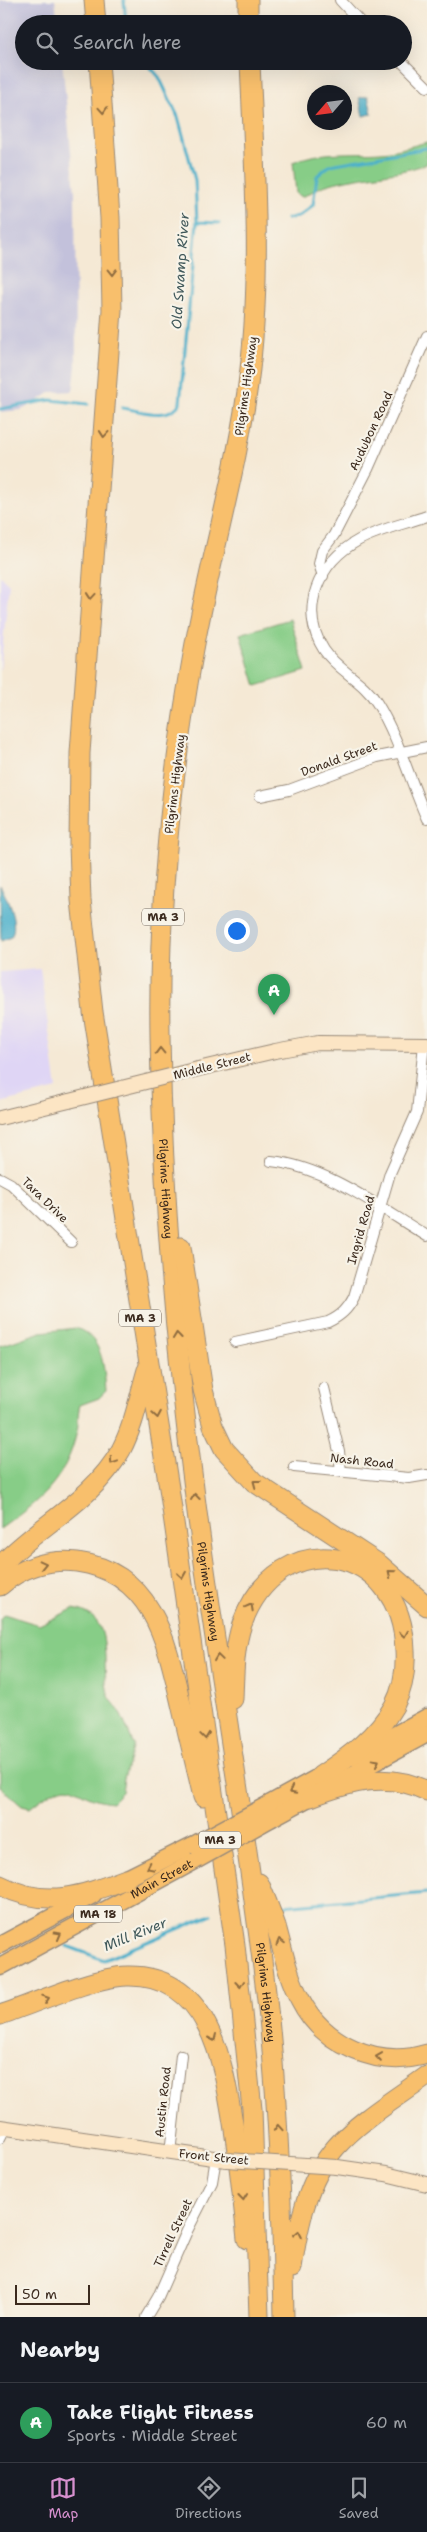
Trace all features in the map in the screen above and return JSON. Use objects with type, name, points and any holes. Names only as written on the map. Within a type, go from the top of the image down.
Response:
[{"type":"highway","points":[[94,0],[95,15]]},
{"type":"highway","points":[[248,0],[248,15]]},
{"type":"highway","name":"Pilgrims Highway","points":[[100,70],[110,199],[112,301],[108,384],[80,753],[79,864],[91,1003],[182,1579],[235,1945],[252,2109],[259,2317]]},
{"type":"highway","name":"Pilgrims Highway","points":[[250,70],[256,241],[254,333],[240,432],[197,634],[175,777],[160,957],[162,1102],[171,1266],[186,1421],[247,1850],[268,2013],[277,2105],[286,2317]]},
{"type":"highway","points":[[162,1102],[198,1358],[207,1410],[220,1442],[235,1464],[254,1482],[379,1564],[427,1606]]},
{"type":"highway","points":[[0,1566],[84,1496],[107,1471],[129,1433],[148,1367]]},
{"type":"highway","points":[[236,1776],[234,1672],[238,1639],[245,1617],[257,1595],[280,1572],[300,1561],[332,1557],[347,1560],[361,1566],[379,1581],[389,1594],[402,1624],[405,1668],[399,1696],[382,1723],[354,1751],[320,1776]]},
{"type":"highway","points":[[0,1586],[14,1576],[35,1566],[57,1562],[83,1563],[104,1569],[119,1578],[139,1595],[151,1610],[170,1656],[221,1873],[235,1945]]},
{"type":"highway","points":[[311,1797],[351,1783],[374,1779],[405,1783],[427,1791]]},
{"type":"highway","points":[[247,1850],[275,1924],[294,1988],[313,2019],[333,2038],[364,2054],[388,2058],[427,2054]]},
{"type":"highway","points":[[0,1885],[23,1895],[54,1899],[84,1893],[126,1879]]},
{"type":"highway","points":[[0,2015],[91,1984],[124,1976],[140,1977],[164,1984],[185,1996],[197,2009],[215,2040],[225,2077],[239,2163],[255,2317]]},
{"type":"highway","points":[[286,2317],[300,2220],[312,2188],[324,2164],[349,2135],[427,2076]]},
{"type":"main road","name":"Middle Street","points":[[0,1118],[198,1069],[312,1044],[426,1044]]},
{"type":"main road","name":"Main Street","points":[[0,1967],[194,1853],[270,1811],[320,1776],[427,1717]]},
{"type":"main road","name":"Main Street","points":[[270,1811],[311,1797],[427,1734]]},
{"type":"main road","name":"Main Street","points":[[0,1945],[126,1879],[194,1853]]},
{"type":"main road","name":"Front Street","points":[[2,2131],[222,2159],[336,2167],[380,2173],[427,2184]]},
{"type":"street","points":[[340,0],[354,15]]},
{"type":"street","points":[[410,70],[427,87]]},
{"type":"street","name":"Audubon Road","points":[[323,576],[320,559],[326,543],[334,535],[393,415],[427,336]]},
{"type":"street","points":[[427,516],[364,538],[345,550],[323,576],[313,595],[310,611],[320,642],[336,664],[371,695],[400,752],[427,819]]},
{"type":"street","points":[[334,535],[345,550]]},
{"type":"street","name":"Donald Street","points":[[260,796],[289,790],[377,757],[427,746]]},
{"type":"street","name":"Ingrid Road","points":[[235,1342],[328,1322],[346,1310],[354,1297],[390,1173],[417,1112],[426,1044]]},
{"type":"street","points":[[271,1161],[297,1166],[314,1172],[427,1236]]},
{"type":"street","name":"Tara Drive","points":[[0,1178],[11,1184],[71,1242]]},
{"type":"street","points":[[324,1388],[339,1451],[341,1472]]},
{"type":"street","name":"Nash Road","points":[[294,1467],[409,1478],[427,1474]]},
{"type":"street","name":"Austin Road","points":[[170,2152],[181,2054]]},
{"type":"street","name":"Tirrell Street","points":[[146,2317],[158,2297],[222,2159]]},
{"type":"shaded area","points":[[0,0],[55,0],[57,15],[15,15],[15,70],[63,70],[75,192],[76,367],[73,391],[51,392],[21,410],[1,412]]},
{"type":"shaded area","points":[[0,575],[9,584],[0,672]]},
{"type":"shaded area","points":[[40,969],[57,1089],[0,1103],[0,972]]},
{"type":"green space","points":[[427,142],[427,164],[412,169],[335,182],[302,197],[296,193],[293,162],[326,154],[387,151]]},
{"type":"green space","points":[[290,619],[306,671],[256,686],[240,634]]},
{"type":"green space","points":[[76,1328],[92,1339],[97,1346],[103,1363],[106,1391],[99,1398],[80,1405],[77,1431],[72,1448],[58,1477],[39,1499],[0,1529],[0,1346],[41,1332]]},
{"type":"green space","points":[[73,1609],[87,1613],[96,1621],[101,1631],[109,1695],[118,1709],[134,1745],[124,1778],[122,1792],[112,1802],[97,1799],[66,1787],[57,1789],[30,1808],[22,1806],[0,1787],[0,1619],[4,1614],[39,1625]]},
{"type":"water","points":[[368,96],[372,114],[363,116],[359,98]]},
{"type":"water","points":[[0,885],[9,904],[14,925],[11,937],[1,941]]},
{"type":"waterway","name":"Old Swamp River","points":[[124,0],[125,15]]},
{"type":"waterway","name":"Old Swamp River","points":[[122,408],[161,413],[175,409],[180,403],[197,222],[195,180],[178,117],[159,77],[153,70]]},
{"type":"waterway","points":[[287,219],[299,216],[313,205],[317,176],[330,165],[427,148]]},
{"type":"waterway","points":[[197,222],[219,223]]},
{"type":"waterway","name":"Old Swamp River","points":[[0,409],[51,400],[88,404]]},
{"type":"waterway","name":"Mill River","points":[[283,1906],[427,1893]]},
{"type":"waterway","name":"Mill River","points":[[67,1946],[104,1960],[211,1915]]},
{"type":"place","name":"Take Flight Fitness","points":[[274,1015]]}]
